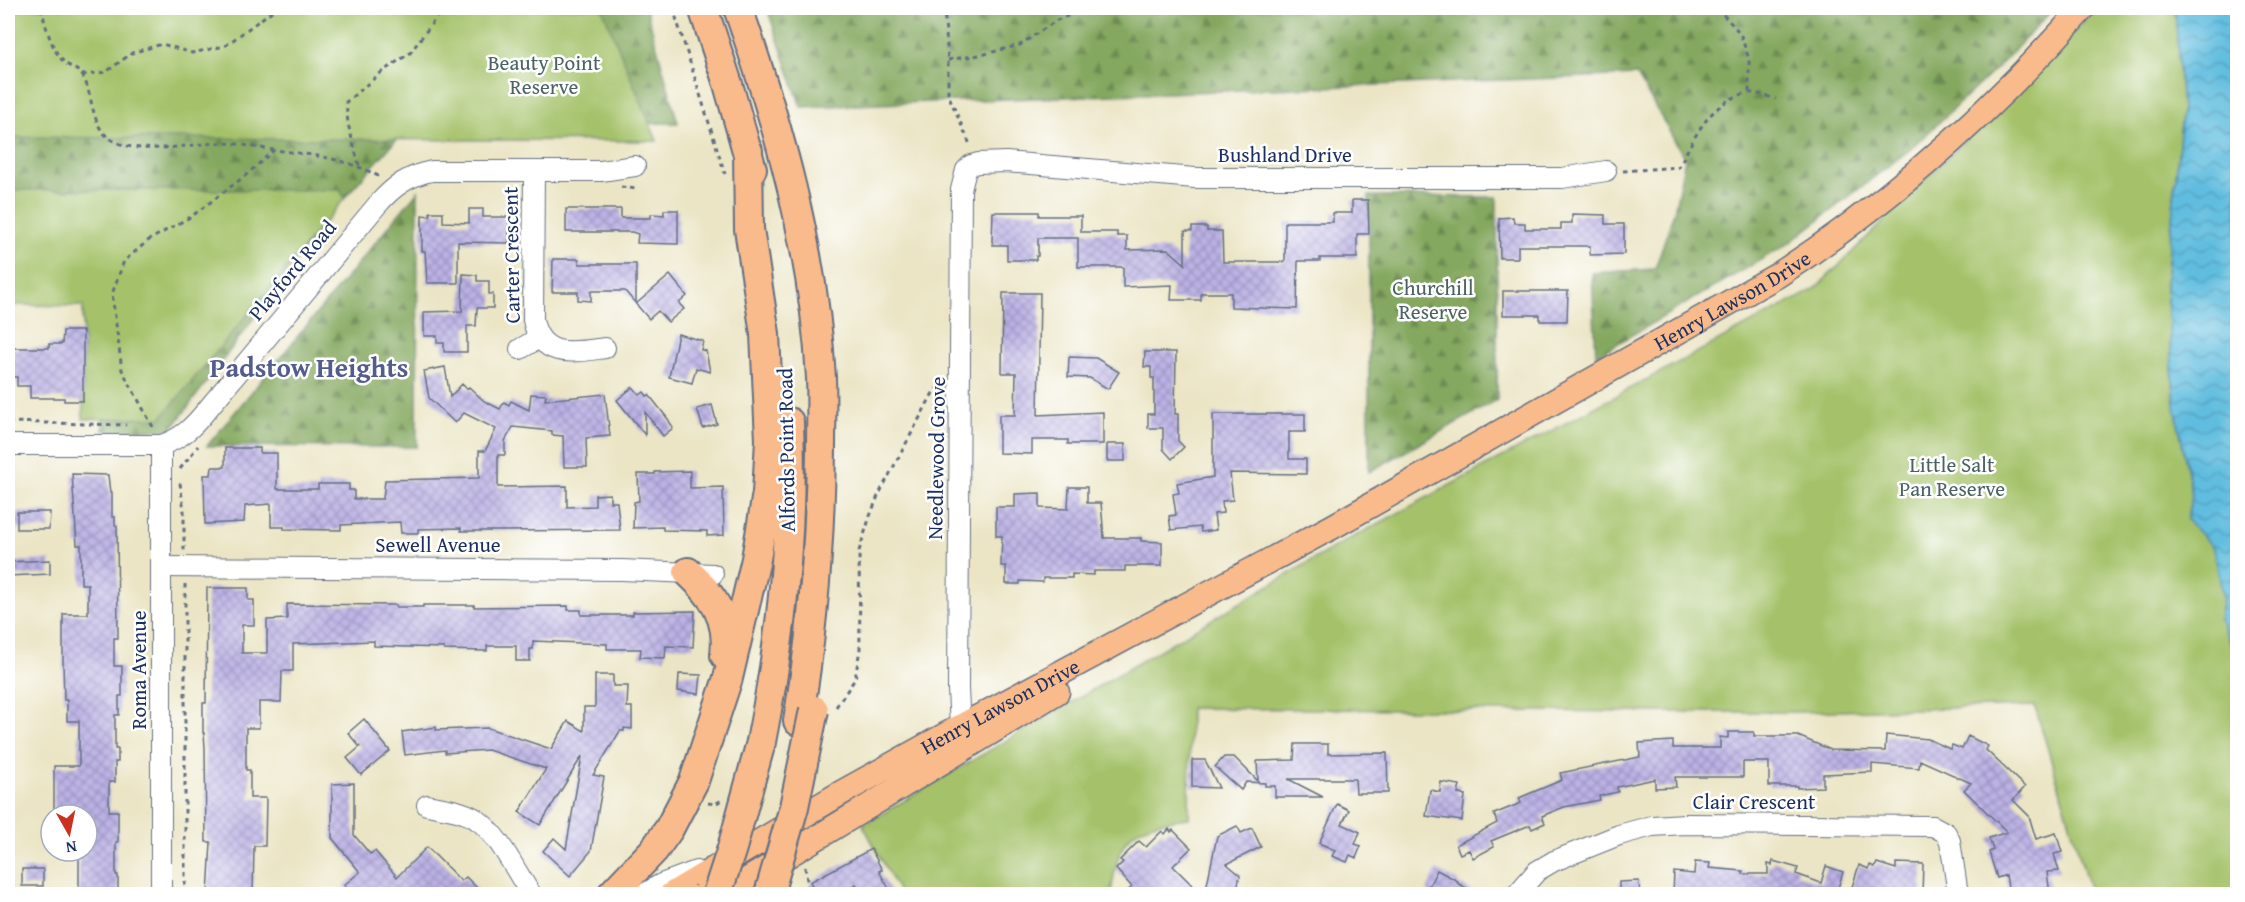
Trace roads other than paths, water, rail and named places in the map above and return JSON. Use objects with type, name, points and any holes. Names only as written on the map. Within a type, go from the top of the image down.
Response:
[{"type":"highway","name":"Alfords Point Road","points":[[703,8],[748,151],[762,209],[780,317],[789,442],[789,528],[777,651],[761,742],[718,893]]},
{"type":"highway","name":"Alfords Point Road","points":[[738,8],[771,109],[794,195],[809,278],[821,379],[818,559],[808,661],[806,716],[751,894]]},
{"type":"highway","points":[[612,894],[643,864],[669,829],[693,781],[716,715],[738,638],[763,522],[769,467],[768,368],[749,229],[748,151]]},
{"type":"highway","points":[[700,573],[718,607],[726,631],[726,650],[716,715]]},
{"type":"highway","points":[[769,894],[796,798],[806,716]]},
{"type":"main road","name":"Henry Lawson Drive","points":[[718,893],[965,736],[1768,280],[1824,245],[1908,181],[1951,143],[2044,52],[2083,8]]},
{"type":"main road","name":"Henry Lawson Drive","points":[[672,894],[841,793],[965,736]]},
{"type":"street","name":"Bushland Drive","points":[[972,166],[1022,162],[1195,178],[1562,178],[1606,171]]},
{"type":"street","name":"Playford Road","points":[[8,445],[161,445],[172,442],[192,427],[378,204],[394,187],[406,179],[432,171],[601,171],[635,166]]},
{"type":"street","name":"Needlewood Grove","points":[[965,736],[958,689],[961,200],[962,179],[972,166]]},
{"type":"street","name":"Carter Crescent","points":[[534,171],[533,320],[535,331],[548,347],[559,350],[581,351],[605,348]]},
{"type":"street","name":"Carter Crescent","points":[[520,349],[539,338]]},
{"type":"street","name":"Roma Avenue","points":[[161,445],[161,894]]},
{"type":"street","name":"Sewell Avenue","points":[[162,567],[610,569],[700,573]]},
{"type":"street","points":[[427,805],[463,813],[476,819],[488,829],[531,894]]},
{"type":"street","name":"Clair Crescent","points":[[1517,894],[1537,871],[1586,847],[1639,829],[1697,824],[1933,826],[1946,833],[1950,841],[1958,894]]},
{"type":"street","points":[[644,894],[662,884],[746,851]]},
{"type":"water","points":[[2175,8],[2237,8],[2237,656],[2219,619],[2223,598],[2214,548],[2187,520],[2192,494],[2175,406],[2166,285],[2182,111]]},
{"type":"district","name":"Padstow Heights","points":[[309,367]]},
{"type":"park label","name":"Beauty Point Reserve","points":[[544,74]]},
{"type":"park label","name":"Churchill Reserve","points":[[1433,299]]},
{"type":"park label","name":"Little Salt Pan Reserve","points":[[1952,476]]}]
